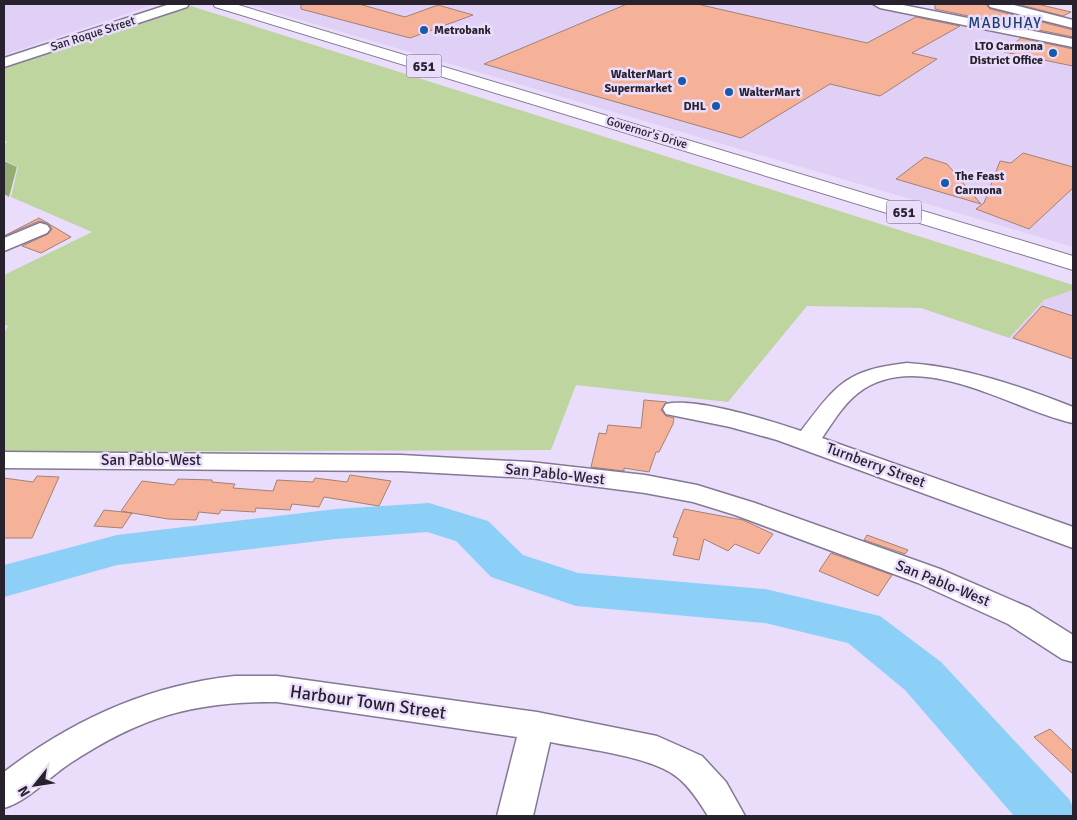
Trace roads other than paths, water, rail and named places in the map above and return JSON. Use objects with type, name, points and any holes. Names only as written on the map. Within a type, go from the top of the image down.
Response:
[{"type":"highway","name":"Governor's Drive","points":[[220,4],[1073,263]]},
{"type":"street","name":"San Roque Street","points":[[4,63],[182,4]]},
{"type":"street","points":[[880,4],[1073,43]]},
{"type":"street","points":[[994,4],[1073,24]]},
{"type":"street","points":[[4,246],[40,229]]},
{"type":"street","points":[[807,440],[842,394],[857,382],[876,375],[898,372],[928,372],[968,377],[1073,416]]},
{"type":"street","name":"Turnberry Street","points":[[675,408],[715,414],[754,423],[807,440],[1073,538]]},
{"type":"street","name":"San Pablo-West","points":[[4,460],[401,463],[530,470],[645,484],[697,494],[745,509],[929,576],[1019,616],[1073,650]]},
{"type":"street","name":"Harbour Town Street","points":[[4,793],[37,765],[87,733],[135,711],[183,697],[233,689],[277,689],[537,726],[657,750],[689,766],[713,793],[727,816]]},
{"type":"street","points":[[515,816],[537,726]]},
{"type":"waterway","points":[[4,581],[117,550],[336,524],[429,517],[472,531],[507,566],[576,589],[765,606],[863,629],[923,676],[1049,816]]},
{"type":"place","name":"Metrobank","points":[[424,30]]},
{"type":"place","name":"LTO Carmona District Office","points":[[1053,53]]},
{"type":"place","name":"WalterMart Supermarket","points":[[682,81]]},
{"type":"place","name":"WalterMart","points":[[729,92]]},
{"type":"place","name":"DHL","points":[[716,106]]},
{"type":"place","name":"The Feast Carmona","points":[[945,183]]},
{"type":"district","name":"MABUHAY","points":[[1005,23]]}]
